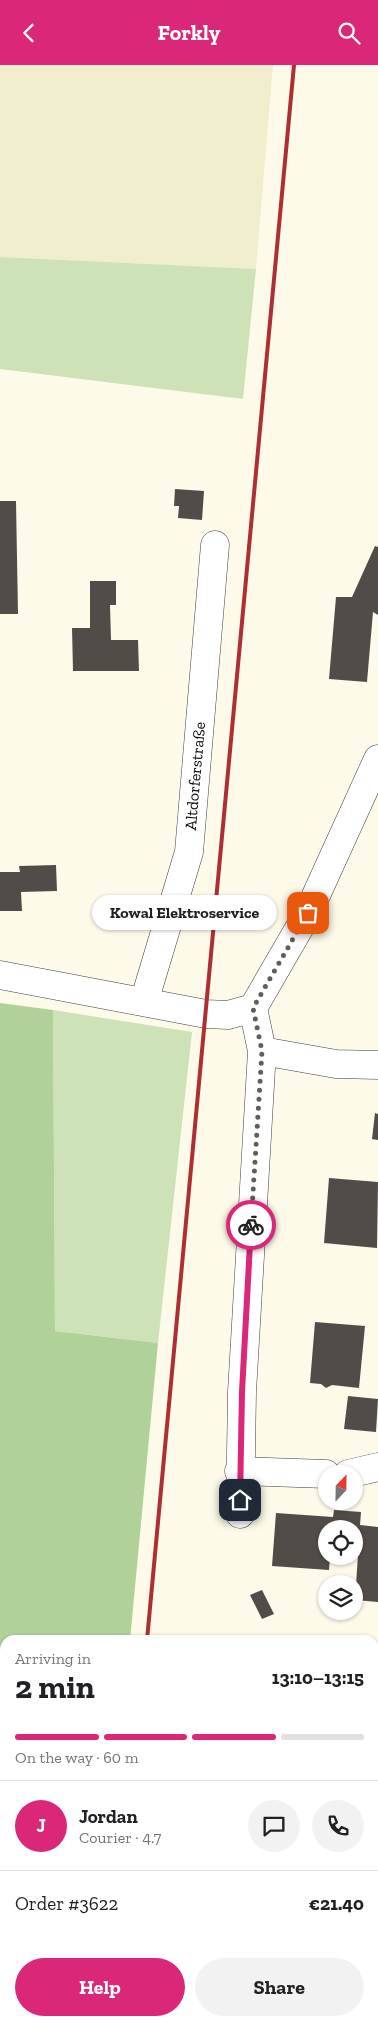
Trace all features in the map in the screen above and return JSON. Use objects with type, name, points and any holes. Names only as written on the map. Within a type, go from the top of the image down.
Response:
[{"type":"street","name":"Altdorferstraße","points":[[144,1002],[189,852],[215,545]]},
{"type":"street","points":[[240,1514],[239,1471],[242,1392],[262,1051],[253,1008],[308,913],[378,759]]},
{"type":"street","points":[[0,975],[206,1014],[228,1015],[253,1008]]},
{"type":"street","points":[[262,1051],[336,1064],[378,1065]]},
{"type":"street","points":[[363,1470],[378,1467]]},
{"type":"street","points":[[239,1471],[318,1474]]},
{"type":"shaded area","points":[[0,65],[273,65],[256,269],[0,257]]},
{"type":"green space","points":[[0,257],[256,269],[243,399],[0,369]]},
{"type":"green space","points":[[0,1003],[53,1010],[55,1331],[158,1343],[130,1635],[0,1635]]},
{"type":"green space","points":[[53,1010],[192,1032],[158,1343],[55,1331]]},
{"type":"building","points":[[175,489],[204,491],[202,520],[178,518],[179,506],[174,506]]},
{"type":"building","points":[[0,501],[16,501],[18,614],[0,614]]},
{"type":"building","points":[[375,546],[378,547],[378,615],[373,612],[367,682],[329,679],[336,597],[352,597]]},
{"type":"building","points":[[90,581],[116,581],[116,605],[110,605],[111,640],[138,640],[139,671],[73,671],[72,628],[90,628]]},
{"type":"building","points":[[56,865],[57,891],[21,892],[22,911],[0,911],[0,872],[20,872],[19,866]]},
{"type":"building","points":[[375,1113],[378,1114],[378,1140],[372,1139]]},
{"type":"building","points":[[329,1178],[378,1182],[377,1248],[324,1243]]},
{"type":"building","points":[[315,1322],[365,1326],[359,1388],[332,1385],[326,1388],[321,1384],[310,1383]]},
{"type":"building","points":[[348,1396],[378,1399],[376,1432],[344,1429]]},
{"type":"building","points":[[334,1510],[361,1512],[360,1520],[318,1520],[318,1565],[329,1565],[329,1570],[272,1566],[276,1513],[333,1517]]},
{"type":"building","points":[[363,1525],[378,1527],[378,1602],[363,1601],[363,1575],[357,1575],[357,1565],[363,1565]]},
{"type":"building","points":[[262,1590],[274,1614],[262,1619],[250,1595]]},
{"type":"railway","points":[[147,1635],[294,65]]},
{"type":"way so far","points":[[251,1225],[262,1051],[253,1008],[308,913]]},
{"type":"place","name":"Kowal Elektroservice","points":[[308,913]]},
{"type":"route","points":[[240,1500],[239,1471],[242,1392],[251,1225]]}]
